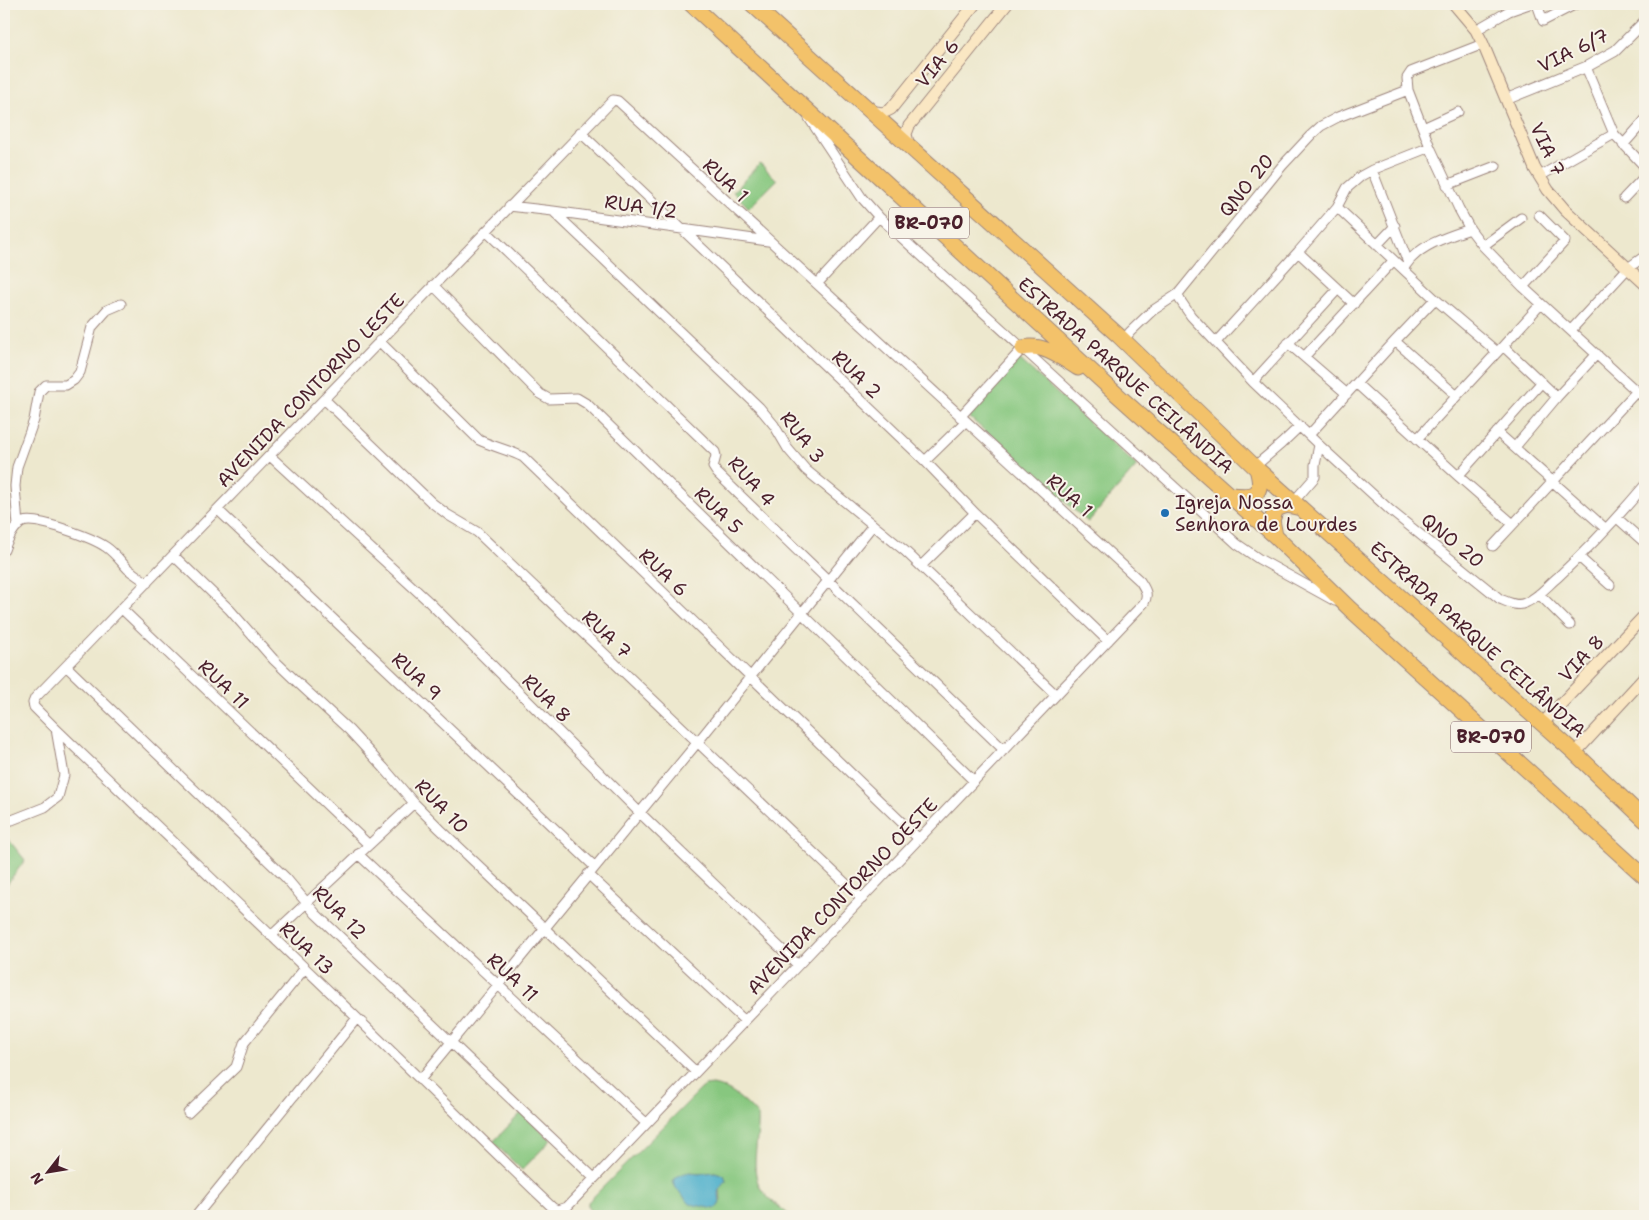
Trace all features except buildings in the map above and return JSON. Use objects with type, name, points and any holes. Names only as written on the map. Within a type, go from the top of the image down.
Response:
[{"type":"highway","name":"ESTRADA PARQUE CEILÂNDIA","points":[[691,4],[1112,390],[1275,536],[1350,609],[1645,877]]},
{"type":"highway","name":"ESTRADA PARQUE CEILÂNDIA","points":[[752,4],[1124,340],[1256,468],[1575,753],[1645,820]]},
{"type":"highway","points":[[1023,348],[1044,348],[1112,390]]},
{"type":"highway","points":[[1230,495],[1249,496],[1256,493],[1260,488],[1256,468]]},
{"type":"highway","points":[[1275,536],[1272,520],[1276,509],[1297,504]]},
{"type":"main road","name":"VIA 6","points":[[869,111],[883,113],[891,108],[975,4]]},
{"type":"main road","name":"VIA 6","points":[[909,147],[906,134],[909,126],[1007,4]]},
{"type":"main road","name":"VIA 7","points":[[1454,4],[1476,30],[1507,99],[1535,169],[1548,190],[1565,210],[1645,284]]},
{"type":"main road","name":"VIA 8","points":[[1542,724],[1645,615]]},
{"type":"main road","points":[[1575,753],[1643,682]]},
{"type":"street","points":[[1476,30],[1509,11],[1529,4]]},
{"type":"street","points":[[1537,4],[1543,21],[1576,4]]},
{"type":"street","name":"VIA 6/7","points":[[1507,99],[1586,68],[1616,51],[1645,21]]},
{"type":"street","points":[[1483,44],[1411,72],[1407,78],[1408,90],[1447,185],[1470,228],[1483,246],[1523,287],[1645,399]]},
{"type":"street","points":[[1586,68],[1614,134],[1645,167]]},
{"type":"street","name":"QNO 20","points":[[1408,90],[1338,117],[1321,126],[1310,136],[1282,166],[1178,294],[1180,300],[1191,316],[1253,382],[1319,445],[1391,511],[1500,599],[1516,605],[1525,604],[1539,594],[1617,518],[1645,485]]},
{"type":"street","name":"AVENIDA CONTORNO LESTE","points":[[33,703],[35,698],[613,100]]},
{"type":"street","name":"RUA 1","points":[[613,100],[618,101],[768,241],[1140,581],[1148,597],[1144,603]]},
{"type":"street","points":[[799,103],[862,198],[879,217],[1236,544],[1259,559],[1350,609]]},
{"type":"street","points":[[1423,128],[1458,112]]},
{"type":"street","points":[[1623,145],[1645,120]]},
{"type":"street","name":"RUA 2","points":[[580,132],[925,461],[975,513],[1108,641]]},
{"type":"street","points":[[1540,176],[1614,134]]},
{"type":"street","points":[[1216,342],[1298,252],[1337,206],[1347,188],[1361,176],[1372,170],[1430,147]]},
{"type":"street","points":[[1447,185],[1496,166]]},
{"type":"street","points":[[1372,170],[1395,226],[1406,266],[1435,299],[1542,382],[1558,397]]},
{"type":"street","points":[[1624,198],[1645,176]]},
{"type":"street","name":"RUA 1/2","points":[[509,206],[768,241]]},
{"type":"street","points":[[1337,206],[1393,261],[1406,266]]},
{"type":"street","name":"RUA 3","points":[[553,211],[759,407],[774,425],[788,449],[806,470],[921,566],[1056,695]]},
{"type":"street","points":[[1523,287],[1565,241],[1539,215]]},
{"type":"street","points":[[817,284],[879,217]]},
{"type":"street","points":[[1483,246],[1521,218]]},
{"type":"street","points":[[1376,245],[1395,226]]},
{"type":"street","points":[[1406,266],[1422,250],[1446,237],[1470,228]]},
{"type":"street","name":"RUA 4","points":[[486,231],[715,452],[716,456],[713,467],[717,473],[1004,750]]},
{"type":"street","points":[[1298,252],[1354,304]]},
{"type":"street","points":[[1571,330],[1628,268],[1645,256]]},
{"type":"street","points":[[1305,356],[1393,261]]},
{"type":"street","name":"RUA 5","points":[[433,285],[540,394],[549,399],[577,398],[587,404],[974,781]]},
{"type":"street","points":[[1253,382],[1338,289]]},
{"type":"street","points":[[1124,340],[1152,311],[1178,294]]},
{"type":"street","points":[[1309,435],[1435,299]]},
{"type":"street","points":[[18,526],[15,486],[17,467],[34,420],[39,392],[46,385],[66,385],[74,380],[80,372],[92,327],[107,310],[121,304]]},
{"type":"street","points":[[1417,439],[1541,304]]},
{"type":"street","name":"RUA 6","points":[[379,341],[479,440],[494,448],[510,450],[523,458],[919,839]]},
{"type":"street","points":[[1395,341],[1456,395]]},
{"type":"street","points":[[1288,343],[1347,394]]},
{"type":"street","points":[[925,461],[1023,348]]},
{"type":"street","points":[[1515,447],[1597,354]]},
{"type":"street","points":[[1458,476],[1542,382]]},
{"type":"street","points":[[1357,384],[1513,524]]},
{"type":"street","name":"QNO 20","points":[[1493,546],[1637,391]]},
{"type":"street","name":"RUA 7","points":[[324,399],[431,502],[448,515],[477,532],[862,899]]},
{"type":"street","points":[[1256,468],[1300,426]]},
{"type":"street","points":[[1498,432],[1606,529]]},
{"type":"street","points":[[1297,504],[1314,477],[1319,445]]},
{"type":"street","name":"RUA 8","points":[[270,456],[441,613],[639,812],[798,965]]},
{"type":"street","name":"RUA 9","points":[[218,510],[745,1020]]},
{"type":"street","points":[[921,566],[975,513]]},
{"type":"street","points":[[1617,518],[1645,543]]},
{"type":"street","points":[[4,550],[18,526],[22,522],[33,521],[77,533],[106,547],[129,570],[147,583]]},
{"type":"street","points":[[420,1080],[873,525]]},
{"type":"street","name":"RUA 10","points":[[173,555],[230,610],[279,665],[349,730],[414,802],[696,1072]]},
{"type":"street","points":[[1579,557],[1610,585]]},
{"type":"street","points":[[1539,594],[1570,625]]},
{"type":"street","name":"AVENIDA CONTORNO OESTE","points":[[563,1210],[1144,603]]},
{"type":"street","name":"RUA 11","points":[[122,608],[368,845]]},
{"type":"street","name":"RUA 12","points":[[66,666],[286,878],[316,914],[452,1041],[594,1178]]},
{"type":"street","name":"RUA 13","points":[[33,703],[34,707],[56,729],[553,1208],[563,1210],[570,1216]]},
{"type":"street","points":[[4,821],[12,820],[45,806],[58,796],[64,775],[56,729]]},
{"type":"street","points":[[271,936],[414,802]]},
{"type":"street","name":"RUA 11","points":[[358,854],[646,1124]]},
{"type":"street","points":[[188,1113],[236,1067],[244,1043],[305,968]]},
{"type":"street","points":[[196,1216],[358,1018]]},
{"type":"green space","points":[[760,163],[777,180],[749,208],[733,192]]},
{"type":"green space","points":[[1016,356],[1137,466],[1088,522],[969,417]]},
{"type":"green space","points":[[4,834],[25,860],[4,888]]},
{"type":"green space","points":[[713,1085],[726,1089],[744,1101],[758,1116],[755,1156],[756,1176],[764,1193],[790,1216],[595,1216],[588,1208],[588,1202],[705,1086]],"holes":[[[693,1172],[698,1174],[715,1172],[724,1175],[726,1181],[720,1190],[721,1200],[690,1204],[676,1188],[674,1180],[681,1175]]]},
{"type":"green space","points":[[522,1112],[551,1140],[522,1170],[493,1142]]},
{"type":"water","points":[[690,1172],[698,1174],[715,1172],[724,1175],[726,1181],[720,1189],[720,1202],[715,1209],[690,1204],[676,1188],[673,1182],[676,1178]]},
{"type":"place","name":"Igreja Nossa Senhora de Lourdes","points":[[1165,513]]}]
